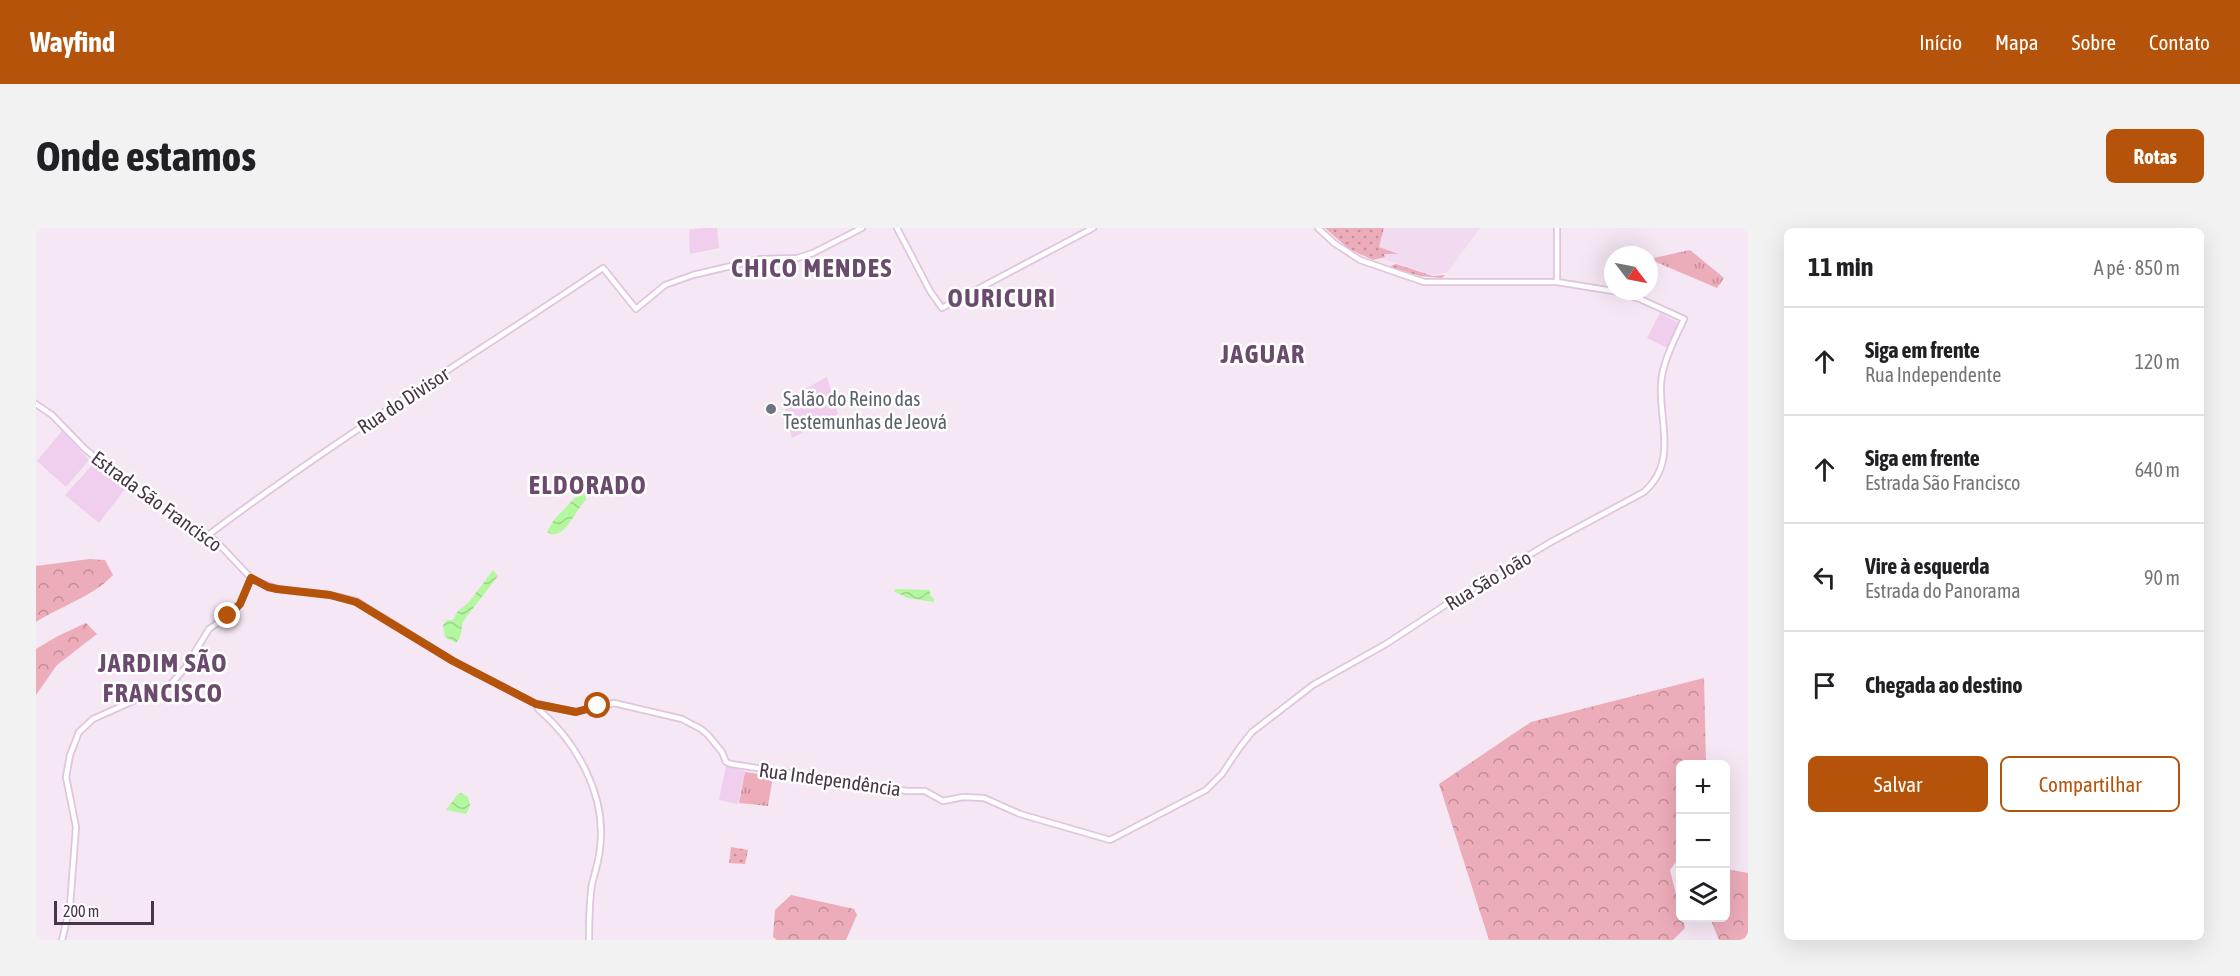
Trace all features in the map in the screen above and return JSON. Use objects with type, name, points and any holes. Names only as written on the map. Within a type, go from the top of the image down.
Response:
[{"type":"street","name":"Rua do Divisor","points":[[207,536],[326,449],[522,324],[603,268],[636,309],[661,286],[674,281],[761,259],[797,258],[813,253],[862,228]]},
{"type":"street","points":[[897,228],[930,291],[942,308],[1093,228]]},
{"type":"street","points":[[1318,228],[1334,243],[1360,260],[1424,282],[1557,282],[1604,290]]},
{"type":"street","points":[[1557,228],[1557,282]]},
{"type":"street","name":"Rua São João","points":[[951,799],[984,798],[1020,814],[1110,840],[1200,794],[1222,774],[1252,732],[1313,685],[1386,644],[1447,604],[1523,559],[1648,488],[1659,475],[1664,464],[1662,378],[1670,351],[1684,319],[1641,300]]},
{"type":"street","name":"Estrada São Francisco","points":[[36,404],[52,415],[85,448],[132,487],[226,550],[251,578],[268,587],[330,595],[356,602],[453,661],[539,704]]},
{"type":"street","points":[[62,940],[70,906],[76,827],[66,777],[70,755],[79,732],[93,719],[171,684],[185,668],[209,628],[228,616],[240,604],[251,578]]},
{"type":"street","name":"Rua Independência","points":[[539,704],[576,712],[614,703],[672,716],[701,729],[722,752],[726,762],[731,764],[907,791],[925,791],[943,801],[951,799]]},
{"type":"street","points":[[539,704],[538,709],[563,735],[579,758],[591,785],[599,814],[600,848],[590,899],[589,940]]},
{"type":"shaded area","points":[[717,228],[719,248],[690,254],[689,230]]},
{"type":"shaded area","points":[[1359,228],[1480,228],[1448,272],[1433,275],[1374,256]]},
{"type":"shaded area","points":[[1660,313],[1680,324],[1667,348],[1647,338]]},
{"type":"shaded area","points":[[827,377],[838,414],[792,438],[783,401]]},
{"type":"shaded area","points":[[62,431],[89,460],[66,487],[37,461]]},
{"type":"shaded area","points":[[94,463],[125,489],[99,523],[65,495]]},
{"type":"shaded area","points":[[726,766],[745,771],[738,804],[719,800]]},
{"type":"green space","points":[[1325,228],[1384,228],[1379,247],[1398,254],[1384,254],[1385,257],[1373,260],[1349,249]]},
{"type":"green space","points":[[1690,250],[1724,278],[1717,288],[1658,263],[1658,257]]},
{"type":"green space","points":[[1396,264],[1433,276],[1445,275],[1442,278],[1420,276],[1389,267]]},
{"type":"green space","points":[[90,559],[105,560],[113,575],[96,589],[36,622],[36,566]]},
{"type":"green space","points":[[86,623],[97,634],[57,665],[36,695],[36,649]]},
{"type":"green space","points":[[1704,678],[1706,760],[1676,760],[1676,862],[1670,870],[1676,894],[1676,922],[1684,922],[1685,928],[1673,940],[1489,940],[1439,784],[1531,722]]},
{"type":"green space","points":[[745,772],[773,776],[768,806],[739,803]]},
{"type":"green space","points":[[731,847],[748,850],[745,864],[729,863]]},
{"type":"green space","points":[[1730,870],[1748,873],[1748,940],[1719,940],[1712,922],[1730,922]]},
{"type":"green space","points":[[791,895],[854,909],[857,915],[846,940],[777,940],[773,937],[775,910]]},
{"type":"water","points":[[586,488],[586,500],[564,530],[553,534],[547,532],[553,521]]},
{"type":"water","points":[[493,570],[498,576],[464,620],[461,635],[456,643],[445,637],[443,625],[447,620],[453,620],[457,612],[469,602]]},
{"type":"water","points":[[894,590],[930,590],[934,602],[908,598],[895,592]]},
{"type":"water","points":[[461,793],[468,797],[470,806],[466,814],[446,810],[458,794]]},
{"type":"place","name":"Salão do Reino das Testemunhas de Jeová","points":[[771,409]]},
{"type":"district","name":"CHICO MENDES","points":[[812,268]]},
{"type":"district","name":"OURICURI","points":[[1002,298]]},
{"type":"district","name":"JAGUAR","points":[[1263,354]]},
{"type":"district","name":"ELDORADO","points":[[588,485]]},
{"type":"district","name":"JARDIM SÃO FRANCISCO","points":[[163,678]]},
{"type":"route","points":[[228,616],[240,604],[251,578],[277,589],[330,595],[351,600],[372,610],[453,661],[513,690],[536,704],[576,712],[598,706]]}]
